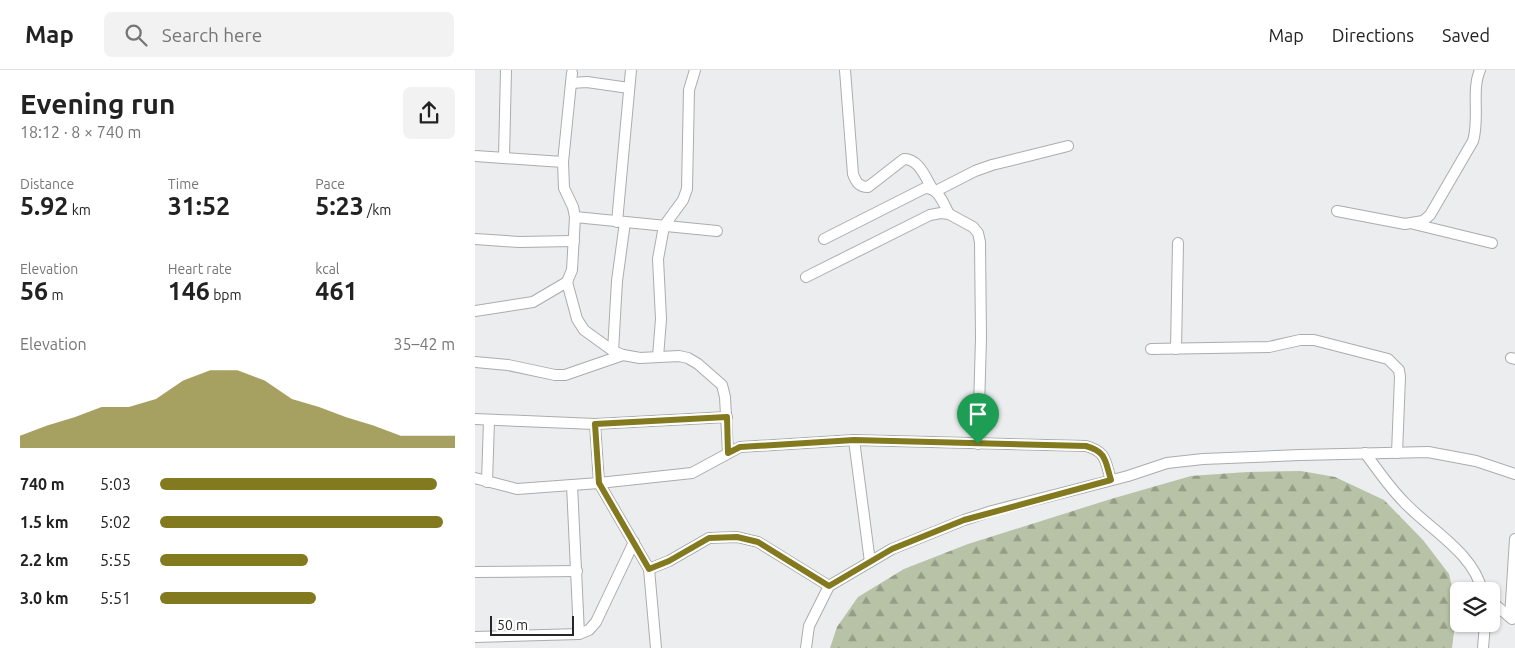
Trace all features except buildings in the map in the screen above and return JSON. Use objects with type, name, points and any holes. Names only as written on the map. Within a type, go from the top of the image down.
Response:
[{"type":"street","points":[[504,158],[506,70]]},
{"type":"street","points":[[613,351],[631,70]]},
{"type":"street","points":[[658,357],[661,319],[658,259],[664,226],[683,200],[687,189],[689,90],[695,70]]},
{"type":"street","points":[[845,70],[853,174],[857,183],[863,187],[868,187],[904,158],[911,159],[916,163],[949,214]]},
{"type":"street","points":[[1414,224],[1423,221],[1430,215],[1473,141],[1476,130],[1476,87],[1480,70]]},
{"type":"street","points":[[475,311],[533,302],[567,282],[572,270],[575,217],[573,207],[564,188],[563,162],[571,78],[629,88]]},
{"type":"street","points":[[824,239],[925,188],[934,190],[992,165],[1069,146]]},
{"type":"street","points":[[475,156],[563,162]]},
{"type":"street","points":[[1337,211],[1414,224],[1493,243]]},
{"type":"street","points":[[806,277],[930,216],[941,213],[949,214],[973,227],[978,233],[980,242],[981,338],[978,444]]},
{"type":"street","points":[[575,217],[717,231]]},
{"type":"street","points":[[475,239],[519,242],[574,241]]},
{"type":"street","points":[[1176,349],[1178,243]]},
{"type":"street","points":[[567,282],[577,319],[584,330],[613,351],[640,358],[679,356],[688,358],[698,364],[722,385],[727,417],[728,453]]},
{"type":"street","points":[[1151,349],[1269,347],[1300,340],[1314,340],[1388,358],[1399,370],[1400,377],[1397,453]]},
{"type":"street","points":[[475,362],[508,365],[555,375],[565,375],[623,355]]},
{"type":"street","points":[[475,419],[595,424],[727,417]]},
{"type":"street","points":[[487,482],[489,421]]},
{"type":"street","points":[[595,424],[599,483],[649,569],[656,648]]},
{"type":"street","points":[[854,440],[870,562]]},
{"type":"street","points":[[475,478],[517,489],[599,483],[692,473],[740,447],[854,440],[1086,446],[1098,449],[1105,458],[1111,480]]},
{"type":"street","points":[[806,648],[809,626],[829,586],[892,549],[964,520],[1167,463],[1203,459],[1428,452],[1476,461],[1515,474]]},
{"type":"street","points":[[1365,454],[1395,493],[1468,561],[1478,582]]},
{"type":"street","points":[[571,485],[579,634]]},
{"type":"street","points":[[649,569],[669,561],[709,538],[737,537],[758,542],[829,586]]},
{"type":"street","points":[[1512,619],[1515,539]]},
{"type":"street","points":[[475,637],[579,634],[589,630],[595,622],[634,542]]},
{"type":"street","points":[[475,572],[577,570]]},
{"type":"street","points":[[1500,609],[1512,619]]},
{"type":"street","points":[[1483,648],[1484,632]]},
{"type":"green space","points":[[1301,471],[1335,477],[1384,500],[1423,540],[1449,574],[1451,582],[1450,632],[1454,632],[1452,648],[830,648],[837,627],[858,597],[904,569],[968,544],[1191,476]]},
{"type":"route","points":[[727,417],[728,453],[740,447],[854,440],[978,444],[1086,446],[1098,449],[1105,458],[1111,480],[964,520],[892,549],[829,586],[758,542],[737,537],[709,538],[669,561],[649,569],[599,483],[595,424],[727,417]]}]
